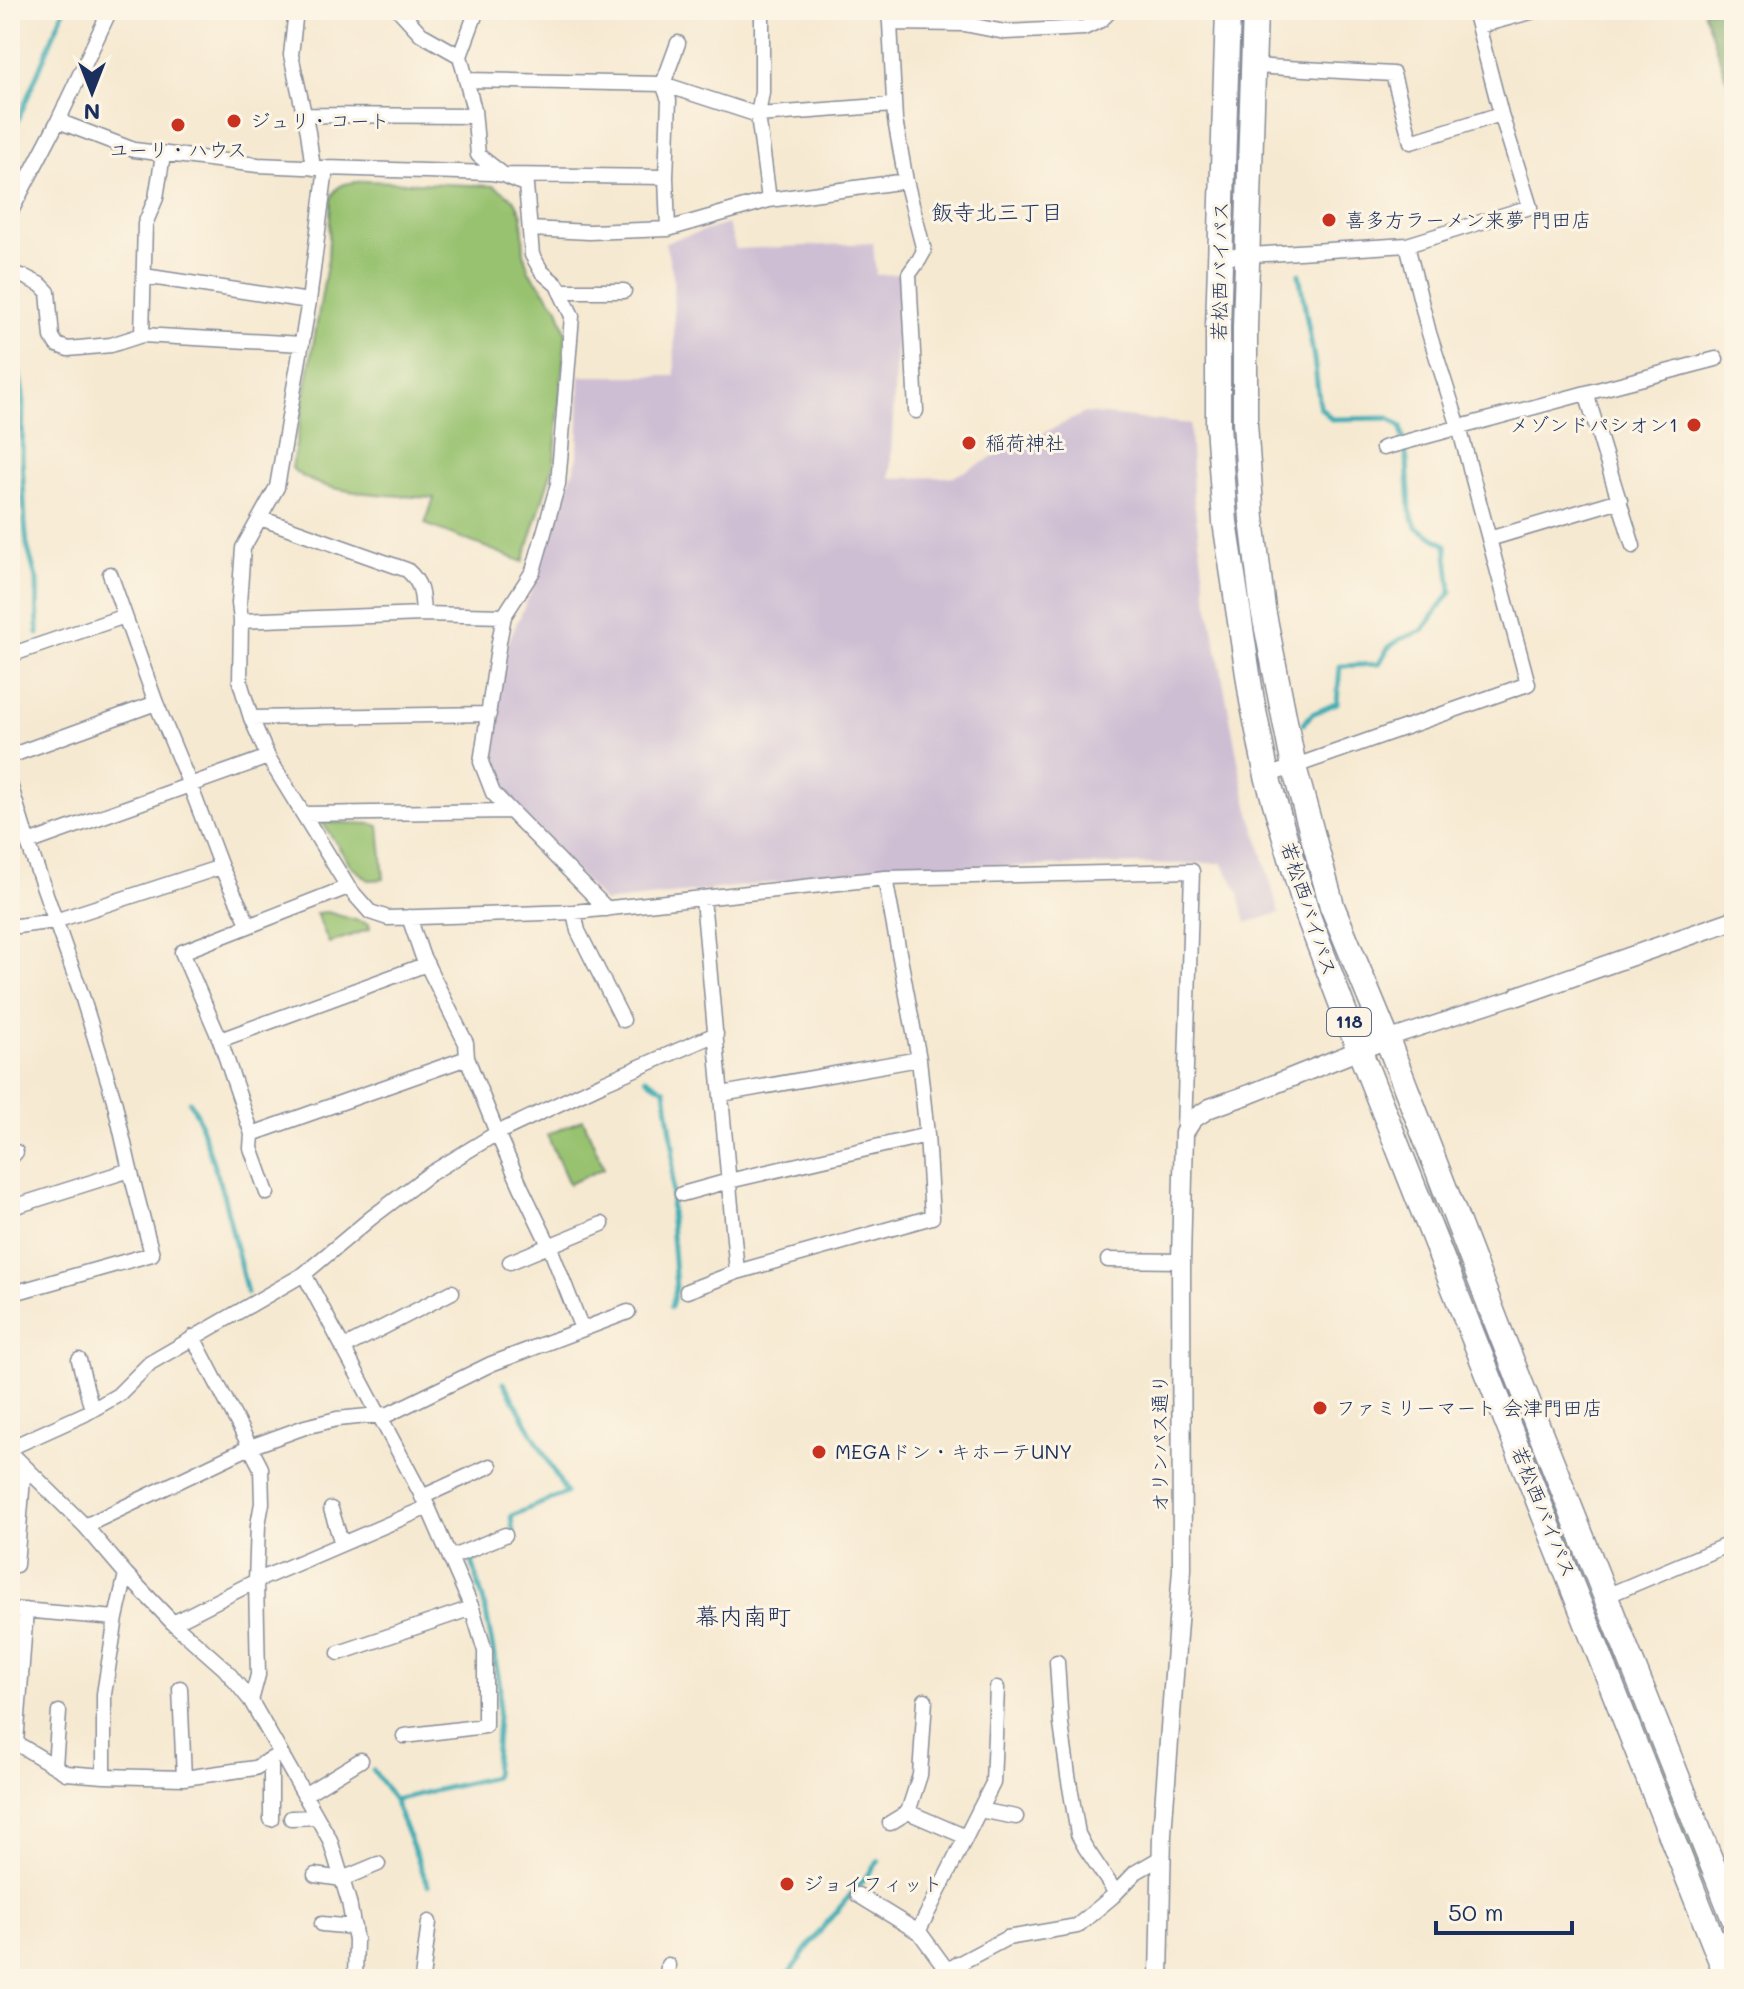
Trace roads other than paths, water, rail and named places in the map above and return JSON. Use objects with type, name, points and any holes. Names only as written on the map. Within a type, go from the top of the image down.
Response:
[{"type":"highway","name":"若松西バイパス","points":[[1228,10],[1218,425],[1225,522],[1252,701],[1267,776],[1308,916],[1728,1979]]},
{"type":"highway","name":"若松西バイパス","points":[[1255,10],[1245,423],[1263,609],[1294,767],[1332,906],[1734,1919]]},
{"type":"street","points":[[10,213],[58,121],[110,10]]},
{"type":"street","points":[[296,10],[291,55],[319,168],[309,301],[277,487],[243,548],[239,603],[240,682],[268,757],[348,887],[370,912],[388,918],[574,912],[885,878],[1192,871],[1184,1133]]},
{"type":"street","points":[[399,10],[421,34],[460,56]]},
{"type":"street","points":[[477,10],[460,56],[474,116],[478,155],[504,175],[526,185],[532,255],[542,272],[561,291],[572,316],[558,484],[533,571],[504,616],[481,762],[493,793],[607,909]]},
{"type":"street","points":[[762,10],[762,92],[758,115],[769,200]]},
{"type":"street","points":[[916,411],[909,274],[924,251],[906,181],[893,105],[889,16],[964,17],[1005,32],[1084,28],[1101,20],[1111,10]]},
{"type":"street","points":[[1220,257],[1407,245],[1530,207],[1501,114],[1474,10]]},
{"type":"street","points":[[1479,26],[1538,10]]},
{"type":"street","points":[[668,229],[666,177],[669,100],[663,84],[678,43]]},
{"type":"street","points":[[1254,66],[1393,74],[1411,142],[1501,114]]},
{"type":"street","points":[[466,80],[663,84],[758,115],[893,105]]},
{"type":"street","points":[[304,115],[474,116]]},
{"type":"street","points":[[58,121],[134,150],[258,165],[504,175],[666,177]]},
{"type":"street","points":[[142,335],[145,224],[156,198],[163,155]]},
{"type":"street","points":[[530,229],[589,232],[668,229],[769,200],[906,181]]},
{"type":"street","points":[[1267,776],[1528,684],[1407,245]]},
{"type":"street","points":[[10,273],[41,285],[48,292],[52,337],[57,345],[68,349],[111,345],[142,335],[302,344]]},
{"type":"street","points":[[144,276],[309,301]]},
{"type":"street","points":[[561,291],[624,291]]},
{"type":"street","points":[[1397,444],[1716,359]]},
{"type":"street","points":[[1586,393],[1633,546]]},
{"type":"street","points":[[1489,539],[1620,500]]},
{"type":"street","points":[[260,518],[407,570],[417,578],[423,614]]},
{"type":"street","points":[[110,574],[156,703],[221,867],[249,925]]},
{"type":"street","points":[[241,621],[423,614],[504,616]]},
{"type":"street","points":[[10,655],[125,616]]},
{"type":"street","points":[[10,756],[156,703]]},
{"type":"street","points":[[251,718],[489,714]]},
{"type":"street","points":[[28,843],[268,757]]},
{"type":"street","points":[[10,784],[114,1100],[152,1254],[10,1294]]},
{"type":"street","points":[[304,814],[510,811]]},
{"type":"street","points":[[10,927],[55,921],[221,867]]},
{"type":"street","points":[[687,1291],[737,1272],[932,1217],[919,1059],[885,878]]},
{"type":"street","points":[[267,1193],[251,1148],[252,1134],[220,1040],[182,952],[348,887]]},
{"type":"street","points":[[703,899],[737,1272]]},
{"type":"street","points":[[574,912],[578,931],[623,1020]]},
{"type":"street","points":[[409,917],[422,955],[466,1043],[467,1058],[497,1133],[549,1245],[582,1329]]},
{"type":"street","points":[[1184,1133],[1193,1119],[1210,1108],[1387,1039],[1734,920]]},
{"type":"street","points":[[220,1040],[427,964]]},
{"type":"street","points":[[355,1979],[354,1927],[330,1840],[304,1795],[276,1757],[251,1701],[225,1669],[173,1623],[85,1526],[10,1450],[118,1395],[150,1363],[304,1274],[428,1175],[497,1133],[716,1034]]},
{"type":"street","points":[[252,1134],[467,1058]]},
{"type":"street","points":[[722,1094],[919,1059]]},
{"type":"street","name":"オリンパス通り","points":[[1159,1979],[1162,1857],[1182,1569],[1181,1261],[1184,1133]]},
{"type":"street","points":[[682,1194],[927,1135]]},
{"type":"street","points":[[10,1208],[130,1170]]},
{"type":"street","points":[[510,1262],[602,1224]]},
{"type":"street","points":[[1108,1260],[1181,1261]]},
{"type":"street","points":[[304,1274],[425,1502],[472,1608],[485,1651],[485,1726],[404,1736]]},
{"type":"street","points":[[343,1348],[452,1292]]},
{"type":"street","points":[[85,1526],[250,1447],[337,1419],[389,1414],[491,1364],[628,1312]]},
{"type":"street","points":[[193,1337],[261,1468],[262,1503],[256,1581],[258,1675],[251,1701]]},
{"type":"street","points":[[79,1360],[92,1410]]},
{"type":"street","points":[[16,1565],[24,1466]]},
{"type":"street","points":[[173,1623],[256,1581],[342,1544],[490,1466]]},
{"type":"street","points":[[331,1509],[342,1544]]},
{"type":"street","points":[[450,1558],[505,1535]]},
{"type":"street","points":[[1606,1596],[1734,1542]]},
{"type":"street","points":[[104,1776],[104,1694],[126,1574]]},
{"type":"street","points":[[339,1653],[472,1608]]},
{"type":"street","points":[[10,1609],[116,1618]]},
{"type":"street","points":[[26,1610],[13,1744],[66,1773],[104,1776],[184,1778],[255,1768],[276,1757]]},
{"type":"street","points":[[1057,1662],[1061,1724],[1078,1834],[1116,1893]]},
{"type":"street","points":[[180,1688],[184,1778]]},
{"type":"street","points":[[918,1932],[993,1783],[997,1688]]},
{"type":"street","points":[[890,1823],[908,1812],[920,1775],[925,1700]]},
{"type":"street","points":[[55,1766],[59,1712]]},
{"type":"street","points":[[271,1819],[276,1757]]},
{"type":"street","points":[[304,1795],[361,1760]]},
{"type":"street","points":[[979,1810],[1016,1817]]},
{"type":"street","points":[[908,1812],[966,1837]]},
{"type":"street","points":[[291,1818],[317,1817]]},
{"type":"street","points":[[930,1979],[1007,1938],[1077,1926],[1136,1872],[1162,1857]]},
{"type":"street","points":[[315,1875],[342,1879],[378,1864]]},
{"type":"street","points":[[858,1895],[918,1932],[964,1979]]},
{"type":"street","points":[[422,1979],[429,1922]]},
{"type":"street","points":[[322,1924],[354,1927]]},
{"type":"waterway","points":[[10,139],[64,10]]},
{"type":"waterway","points":[[1299,274],[1320,407],[1331,419],[1389,418],[1401,427],[1407,460],[1410,510],[1416,527],[1446,545],[1451,592],[1422,631],[1400,639],[1388,648],[1379,664],[1340,666],[1337,703],[1312,714],[1303,724]]},
{"type":"waterway","points":[[15,353],[23,394],[25,523],[27,545],[37,581],[38,634]]},
{"type":"waterway","points":[[646,1078],[665,1090],[673,1146],[671,1222],[676,1288],[671,1307]]},
{"type":"waterway","points":[[190,1102],[197,1114],[223,1193],[247,1293]]},
{"type":"waterway","points":[[394,1800],[494,1777],[500,1687],[485,1607],[472,1561],[514,1540],[511,1516],[566,1493],[504,1383]]},
{"type":"waterway","points":[[373,1770],[394,1800],[428,1885]]},
{"type":"waterway","points":[[786,1979],[824,1926],[879,1861]]},
{"type":"place","name":"ジュリ・コート","points":[[234,121]]},
{"type":"place","name":"ユーリ・ハウス","points":[[178,125]]},
{"type":"place","name":"喜多方ラーメン来夢 門田店","points":[[1329,220]]},
{"type":"place","name":"メゾンドパシオン1","points":[[1694,425]]},
{"type":"place","name":"稲荷神社","points":[[969,443]]},
{"type":"place","name":"ファミリーマート 会津門田店","points":[[1320,1408]]},
{"type":"place","name":"MEGAドン・キホーテUNY","points":[[819,1452]]},
{"type":"place","name":"ジョイフィット","points":[[787,1884]]},
{"type":"district","name":"飯寺北三丁目","points":[[997,212]]},
{"type":"district","name":"幕内南町","points":[[743,1617]]}]
